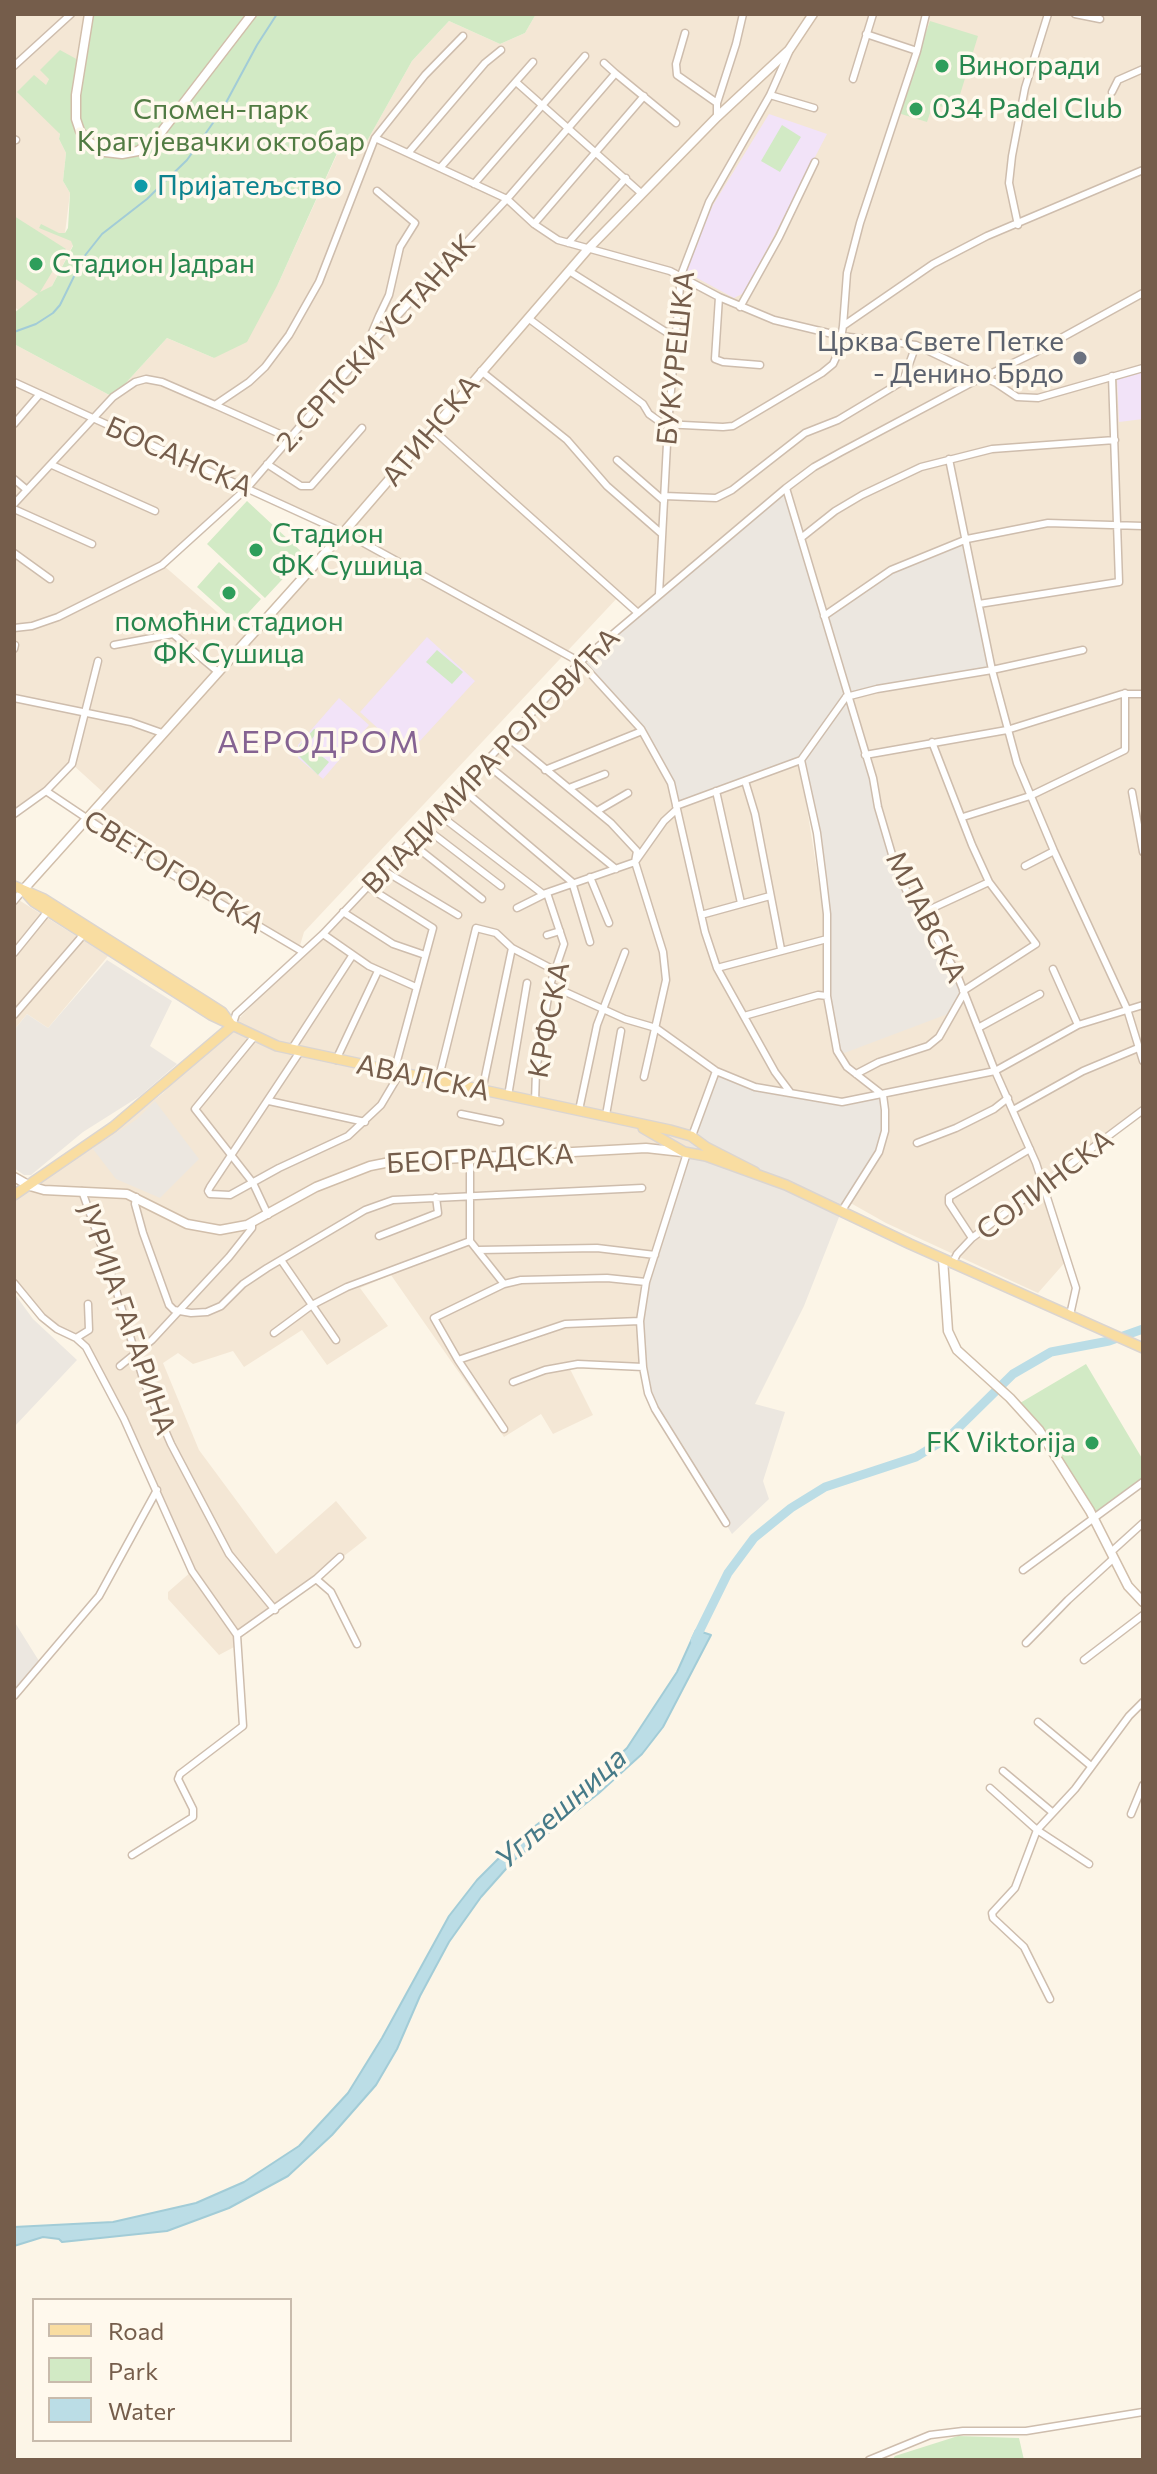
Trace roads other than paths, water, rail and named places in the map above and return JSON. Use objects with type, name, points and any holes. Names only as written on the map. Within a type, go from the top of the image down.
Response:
[{"type":"main road","name":"АВАЛСКА","points":[[18,888],[84,934],[254,1037],[295,1052],[618,1118]]},
{"type":"main road","name":"АВАЛСКА","points":[[18,888],[44,899],[222,1012],[232,1026]]},
{"type":"main road","name":"ВЛАДИМИРА РОЛОВИЋА","points":[[14,1195],[113,1127],[232,1026]]},
{"type":"main road","points":[[618,1118],[692,1137],[755,1172],[1141,1347]]},
{"type":"main road","points":[[618,1118],[647,1129],[686,1151],[755,1172]]},
{"type":"main road","points":[[686,1151],[696,1146],[692,1137]]},
{"type":"main road","points":[[686,1151],[680,1139],[692,1137]]},
{"type":"street","points":[[14,66],[71,14]]},
{"type":"street","points":[[89,14],[76,95],[76,119],[83,135],[94,146],[108,153],[122,154],[138,151],[159,135],[252,14]]},
{"type":"street","points":[[717,117],[717,103],[743,14]]},
{"type":"street","name":"АТИНСКА","points":[[18,888],[87,818],[343,533],[588,249],[717,117],[789,50],[813,14]]},
{"type":"street","points":[[853,79],[873,14]]},
{"type":"street","points":[[528,318],[643,404],[653,418],[668,425],[733,426],[822,373],[833,364],[839,351],[847,273],[926,14]]},
{"type":"street","points":[[1018,225],[1009,183],[1012,156],[1025,88],[1048,14]]},
{"type":"street","points":[[1075,14],[1100,19]]},
{"type":"street","points":[[685,33],[676,64],[677,75],[717,103]]},
{"type":"street","points":[[866,34],[917,51]]},
{"type":"street","points":[[215,405],[256,377],[302,315],[319,282],[375,138],[425,75],[463,36]]},
{"type":"street","points":[[409,152],[485,63],[501,50]]},
{"type":"street","name":"БУКУРЕШКА","points":[[659,594],[674,337],[681,275],[709,202],[770,95],[789,50]]},
{"type":"street","points":[[474,184],[585,56]]},
{"type":"street","points":[[440,168],[533,62]]},
{"type":"street","points":[[604,63],[676,123]]},
{"type":"street","points":[[769,67],[781,69]]},
{"type":"street","points":[[1112,92],[1118,80],[1143,69]]},
{"type":"street","name":"2. СРПСКИ УСТАНАК","points":[[14,628],[32,626],[58,617],[162,565],[247,488],[370,345],[507,199],[615,73]]},
{"type":"street","points":[[516,82],[641,193]]},
{"type":"street","points":[[770,95],[814,108]]},
{"type":"street","points":[[534,224],[644,96]]},
{"type":"street","points":[[375,138],[507,199],[545,233],[568,243],[681,275],[719,297],[774,320],[841,336],[916,345],[984,377],[1017,397],[1038,398],[1143,368]]},
{"type":"street","points":[[740,307],[779,237],[815,162]]},
{"type":"street","points":[[843,326],[960,248],[1143,170]]},
{"type":"street","points":[[568,243],[626,178]]},
{"type":"street","points":[[370,345],[370,338],[389,295],[400,247],[415,225],[412,219],[377,191]]},
{"type":"street","points":[[569,271],[674,337]]},
{"type":"street","name":"ВЛАДИМИРА РОЛОВИЋА","points":[[232,1026],[236,1014],[323,934],[580,662],[786,488],[814,467],[1022,360],[1143,293]]},
{"type":"street","points":[[719,297],[715,359],[760,365]]},
{"type":"street","points":[[379,316],[391,323]]},
{"type":"street","points":[[617,460],[664,498],[716,498],[732,490],[805,433],[838,420],[894,388],[903,381],[916,345]]},
{"type":"street","points":[[481,371],[544,419],[607,486],[662,534]]},
{"type":"street","points":[[979,604],[1119,582],[1112,376]]},
{"type":"street","points":[[905,377],[936,379]]},
{"type":"street","points":[[92,544],[14,507],[120,390],[142,379],[162,382],[289,438]]},
{"type":"street","name":"БОСАНСКА","points":[[14,382],[343,533],[580,662],[642,731],[671,783],[701,915],[717,968],[775,1072],[790,1092]]},
{"type":"street","points":[[14,424],[39,395]]},
{"type":"street","points":[[267,464],[301,486],[311,486],[362,428]]},
{"type":"street","points":[[432,429],[638,613]]},
{"type":"street","points":[[801,538],[835,511],[862,495],[921,467],[992,449],[1115,440]]},
{"type":"street","points":[[949,459],[1007,730],[1030,796],[1127,1009],[1143,1061]]},
{"type":"street","points":[[52,465],[155,511]]},
{"type":"street","points":[[14,479],[27,490]]},
{"type":"street","name":"МЛАВСКА","points":[[786,488],[896,868],[907,892],[956,972],[1030,1149],[1076,1288],[1070,1315]]},
{"type":"street","points":[[824,616],[891,570],[967,539],[1048,523],[1143,526]]},
{"type":"street","points":[[14,553],[50,579]]},
{"type":"street","points":[[114,645],[170,633],[217,671]]},
{"type":"street","points":[[517,908],[572,882],[635,862],[676,808],[801,760],[846,697],[1083,650]]},
{"type":"street","points":[[14,814],[46,791],[73,761],[83,711],[98,661]]},
{"type":"street","points":[[963,817],[1030,796],[1125,750],[1125,693]]},
{"type":"street","points":[[865,755],[1007,730],[1125,693],[1143,694]]},
{"type":"street","points":[[14,698],[140,724],[162,733]]},
{"type":"street","points":[[545,770],[642,731]]},
{"type":"street","points":[[508,738],[620,831],[637,851],[635,862],[664,960],[666,980],[644,1077]]},
{"type":"street","points":[[856,1074],[879,1062],[928,1046],[939,1037],[964,992],[1036,944],[989,882],[932,742]]},
{"type":"street","points":[[801,760],[817,833],[827,914],[827,996],[837,1051],[847,1067],[883,1095],[886,1124],[872,1166],[841,1212]]},
{"type":"street","points":[[485,763],[616,869]]},
{"type":"street","points":[[569,788],[605,774]]},
{"type":"street","points":[[745,781],[755,814],[781,949]]},
{"type":"street","points":[[461,788],[572,882],[590,942]]},
{"type":"street","name":"СВЕТОГОРСКА","points":[[46,791],[184,882],[303,952]]},
{"type":"street","points":[[716,791],[741,903]]},
{"type":"street","points":[[1132,792],[1143,852]]},
{"type":"street","points":[[597,811],[628,793]]},
{"type":"street","points":[[14,799],[24,806]]},
{"type":"street","points":[[437,813],[545,894]]},
{"type":"street","points":[[424,827],[501,886]]},
{"type":"street","points":[[410,842],[482,899]]},
{"type":"street","points":[[1025,866],[1054,851]]},
{"type":"street","points":[[383,870],[458,915]]},
{"type":"street","points":[[590,877],[609,923]]},
{"type":"street","points":[[922,913],[989,882]]},
{"type":"street","points":[[352,956],[269,1101],[208,1191],[213,1195],[226,1196],[348,1136],[388,1095],[397,1072],[433,928],[368,887]]},
{"type":"street","points":[[14,901],[18,888]]},
{"type":"street","name":"КРФСКА","points":[[535,1102],[536,1071],[550,985],[564,944],[545,894]]},
{"type":"street","points":[[701,915],[770,896]]},
{"type":"street","points":[[14,953],[48,911]]},
{"type":"street","points":[[343,912],[393,944],[425,955]]},
{"type":"street","points":[[438,1081],[476,928],[496,933],[512,948],[554,970]]},
{"type":"street","points":[[547,935],[560,931]]},
{"type":"street","points":[[14,1015],[84,934]]},
{"type":"street","points":[[323,934],[378,971],[416,987]]},
{"type":"street","points":[[717,968],[827,939]]},
{"type":"street","points":[[482,1091],[512,948]]},
{"type":"street","points":[[579,1110],[593,1038],[625,952]]},
{"type":"street","points":[[1053,969],[1078,1025]]},
{"type":"street","points":[[336,1060],[378,971]]},
{"type":"street","points":[[508,1096],[527,983]]},
{"type":"street","points":[[550,985],[625,1019],[656,1028],[716,1071],[765,1090],[842,1102],[995,1071],[1078,1025],[1143,1005]]},
{"type":"street","points":[[978,1028],[1040,994]]},
{"type":"street","points":[[744,1016],[818,995],[827,996]]},
{"type":"street","points":[[606,1115],[621,1031]]},
{"type":"street","points":[[254,1037],[195,1109],[253,1183],[268,1215]]},
{"type":"street","points":[[1013,1110],[1083,1071],[1138,1048]]},
{"type":"street","points":[[692,1137],[716,1071]]},
{"type":"street","points":[[765,1090],[775,1082],[775,1072]]},
{"type":"street","points":[[917,1143],[956,1128],[994,1109],[1008,1098]]},
{"type":"street","points":[[269,1101],[365,1122]]},
{"type":"street","name":"СОЛИНСКА","points":[[948,1261],[972,1238],[1143,1110]]},
{"type":"street","points":[[461,1114],[500,1122]]},
{"type":"street","name":"БЕОГРАДСКА","points":[[14,1177],[30,1186],[50,1191],[119,1192],[136,1197],[199,1228],[232,1229],[268,1215],[306,1191],[370,1166],[400,1160],[552,1155],[646,1148],[686,1151]]},
{"type":"street","points":[[972,1238],[949,1203],[949,1197],[1030,1149]]},
{"type":"street","points":[[686,1151],[646,1282],[640,1321],[643,1367],[655,1409],[726,1523]]},
{"type":"street","points":[[470,1157],[470,1241],[504,1284]]},
{"type":"street","points":[[136,1197],[143,1233],[171,1308],[199,1312],[215,1309],[250,1279],[281,1260],[365,1210],[393,1200],[642,1188]]},
{"type":"street","name":"ЈУРИЈА ГАГАРИНА","points":[[82,1190],[144,1382],[171,1444],[203,1510],[229,1554],[275,1610]]},
{"type":"street","points":[[379,1236],[438,1213],[436,1197]]},
{"type":"street","points":[[120,1366],[142,1350],[229,1257],[253,1226],[252,1223]]},
{"type":"street","points":[[274,1333],[312,1305],[347,1287],[470,1241]]},
{"type":"street","points":[[478,1250],[597,1248],[655,1255]]},
{"type":"street","points":[[281,1260],[336,1340]]},
{"type":"street","points":[[948,1261],[948,1331],[952,1341],[967,1362],[1010,1398],[1039,1430],[1093,1517],[1128,1586],[1143,1602]]},
{"type":"street","points":[[504,1429],[434,1318],[504,1284],[521,1280],[646,1282]]},
{"type":"street","points":[[14,1283],[42,1317],[86,1347],[157,1490],[192,1571],[237,1635],[243,1726],[180,1774],[178,1779],[193,1809],[193,1817],[132,1855]]},
{"type":"street","points":[[76,1338],[89,1330],[88,1304]]},
{"type":"street","points":[[458,1360],[565,1324],[640,1321]]},
{"type":"street","points":[[513,1382],[545,1370],[578,1364],[643,1367]]},
{"type":"street","points":[[1023,1570],[1143,1482]]},
{"type":"street","points":[[14,1696],[99,1596],[157,1490]]},
{"type":"street","points":[[1026,1643],[1143,1523]]},
{"type":"street","points":[[237,1635],[316,1579],[340,1557]]},
{"type":"street","points":[[316,1579],[331,1592],[357,1644]]},
{"type":"street","points":[[1135,1593],[1143,1585]]},
{"type":"street","points":[[1084,1660],[1143,1615]]},
{"type":"street","points":[[1050,1999],[1024,1947],[993,1918],[992,1913],[1015,1888],[1037,1830],[1075,1789],[1129,1716],[1143,1702]]},
{"type":"street","points":[[1038,1722],[1091,1766]]},
{"type":"street","points":[[1003,1771],[1052,1812]]},
{"type":"street","points":[[1131,1814],[1143,1785]]},
{"type":"street","points":[[990,1788],[1037,1830],[1089,1864]]},
{"type":"street","points":[[869,2460],[930,2435],[963,2431],[1026,2431],[1143,2412]]},
{"type":"water","points":[[696,1630],[711,1635],[663,1727],[642,1754],[599,1793],[513,1861],[481,1897],[449,1942],[376,2085],[332,2135],[288,2176],[229,2208],[167,2231],[62,2242],[43,2237],[14,2246],[14,2227],[113,2222],[196,2203],[244,2182],[299,2146],[348,2093],[449,1916],[477,1880],[516,1841],[585,1787],[627,1748],[677,1672]]},
{"type":"waterway","points":[[14,332],[36,324],[53,313],[83,258],[102,234],[147,199],[187,160],[222,110],[277,14]]},
{"type":"waterway","name":"Угљешница","points":[[695,1640],[728,1573],[754,1538],[791,1508],[825,1487],[916,1457],[949,1437],[1013,1374],[1051,1352],[1109,1341],[1143,1329]]},
{"type":"place","name":"Виногради","points":[[942,66]]},
{"type":"place","name":"034 Padel Club","points":[[916,109]]},
{"type":"place","name":"Пријатељство","points":[[141,186]]},
{"type":"place","name":"Стадион Јадран","points":[[36,264]]},
{"type":"place","name":"Црква Свете Петке - Денино Брдо","points":[[1080,358]]},
{"type":"place","name":"Стадион ФК Сушица","points":[[256,550]]},
{"type":"place","name":"помоћни стадион ФК Сушица","points":[[229,593]]},
{"type":"place","name":"FK Viktorija","points":[[1092,1443]]},
{"type":"district","name":"АЕРОДРОМ","points":[[319,742]]},
{"type":"park label","name":"Спомен-парк Крагујевачки октобар","points":[[221,126]]}]
